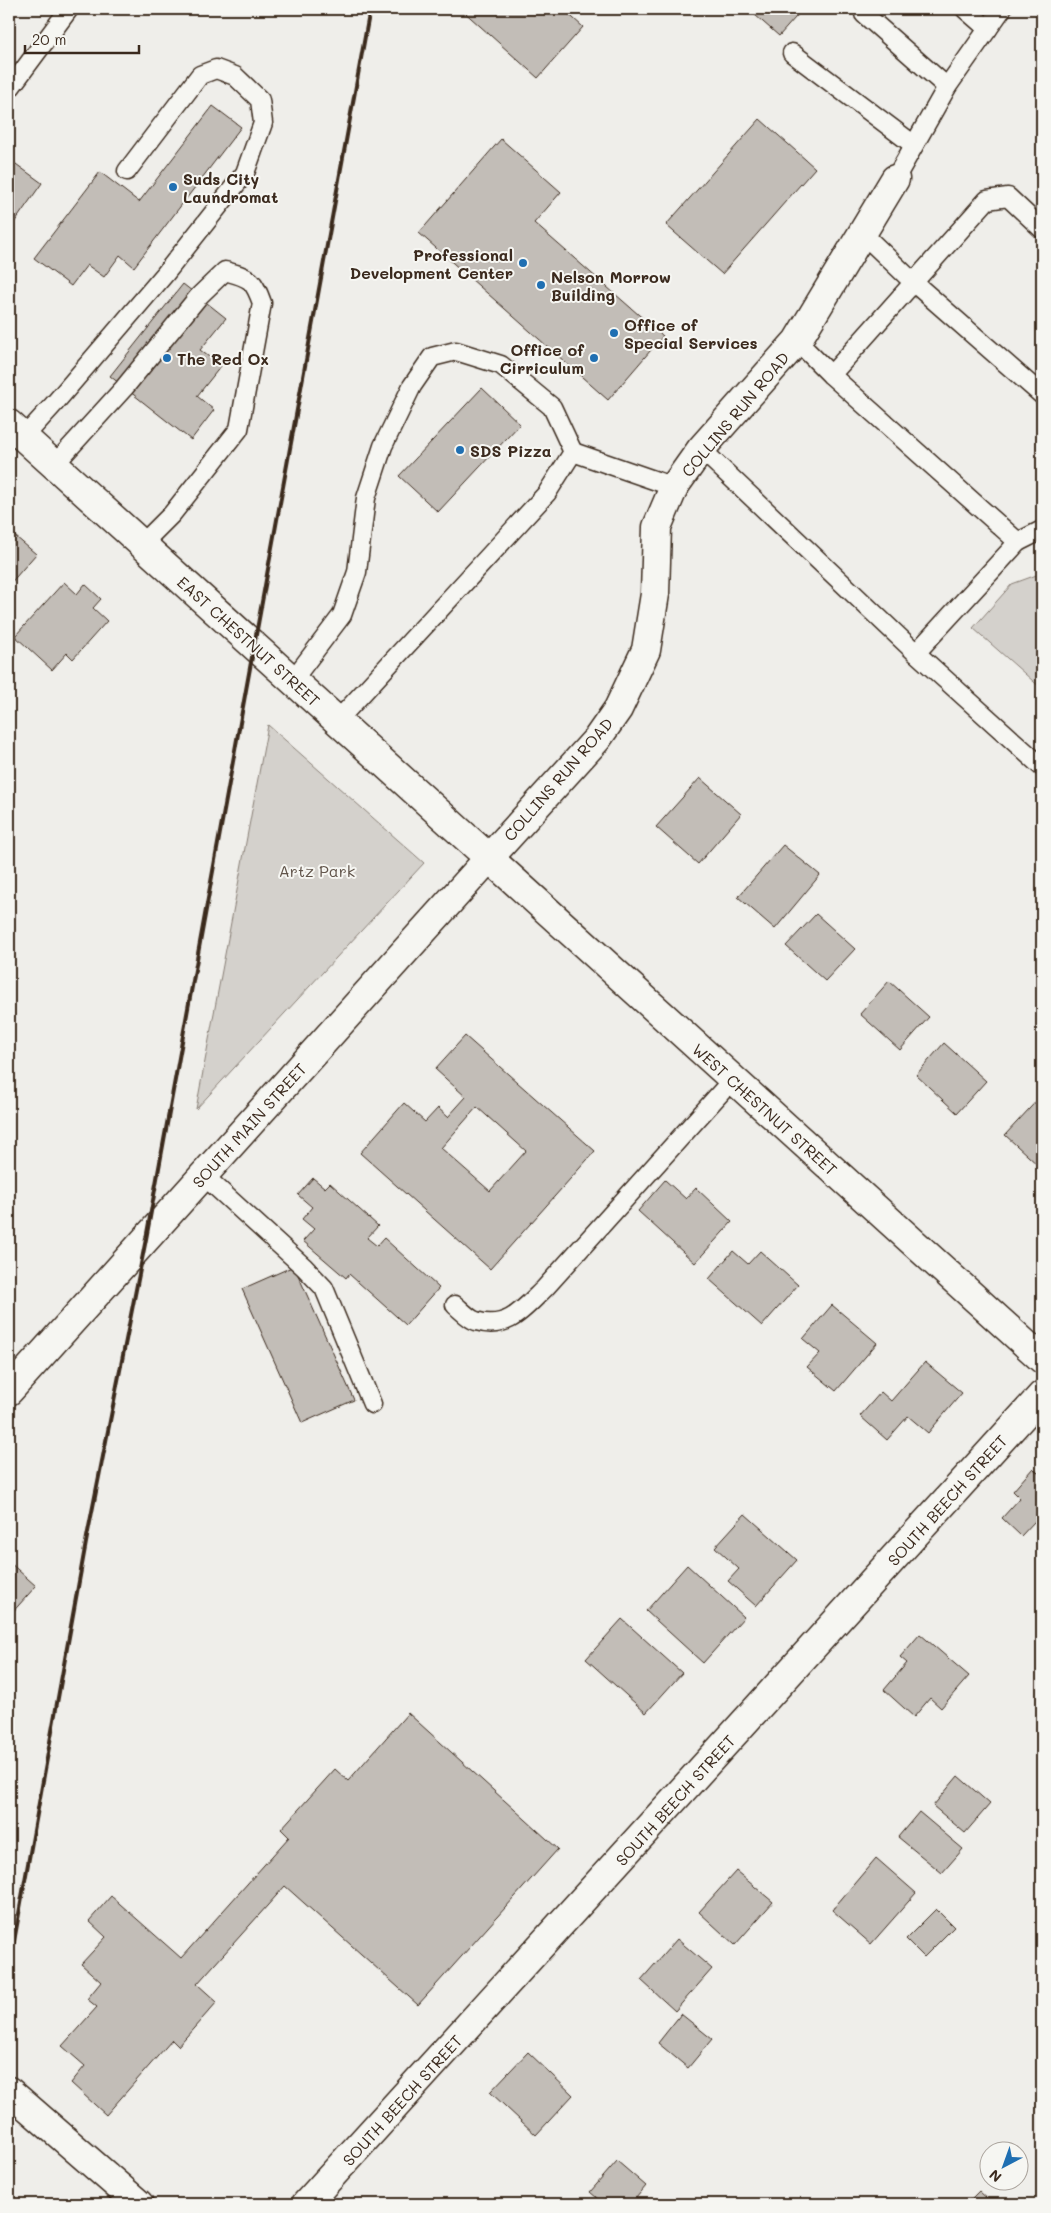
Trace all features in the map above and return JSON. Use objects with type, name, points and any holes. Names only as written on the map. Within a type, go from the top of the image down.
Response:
[{"type":"street","name":"COLLINS RUN ROAD","points":[[489,858],[597,739],[618,709],[633,681],[646,650],[655,594],[657,527],[674,487],[701,449],[797,341],[895,179]]},
{"type":"street","name":"EAST CHESTNUT STREET","points":[[16,430],[489,858]]},
{"type":"street","name":"WEST CHESTNUT STREET","points":[[489,858],[1042,1359]]},
{"type":"street","name":"SOUTH MAIN STREET","points":[[9,1391],[489,858]]},
{"type":"street","name":"SOUTH BEECH STREET","points":[[306,2204],[1042,1396]]},
{"type":"street","points":[[9,2091],[139,2204]]},
{"type":"lane","points":[[11,87],[69,9]]},
{"type":"lane","points":[[965,9],[988,29]]},
{"type":"lane","points":[[895,179],[947,87],[1002,9]]},
{"type":"lane","points":[[864,14],[947,87]]},
{"type":"lane","points":[[792,53],[914,145]]},
{"type":"lane","points":[[16,430],[164,274],[245,173],[263,124],[260,100],[235,76],[216,69],[200,75],[127,171]]},
{"type":"lane","points":[[831,375],[987,200],[1008,198],[1042,229]]},
{"type":"lane","points":[[862,234],[1042,395]]},
{"type":"lane","points":[[54,464],[124,388],[199,296],[225,271],[243,276],[255,284],[262,303],[239,429],[172,514],[142,544]]},
{"type":"lane","points":[[797,341],[831,375],[1018,542]]},
{"type":"lane","points":[[292,681],[342,615],[357,572],[366,498],[383,446],[412,386],[432,357],[456,351],[501,365],[552,407],[574,452],[674,487]]},
{"type":"lane","points":[[701,449],[916,653],[1042,767]]},
{"type":"lane","points":[[338,722],[548,493],[574,452]]},
{"type":"lane","points":[[916,653],[1018,542],[1042,530]]},
{"type":"lane","points":[[454,1305],[475,1321],[501,1324],[514,1317],[545,1288],[733,1079]]},
{"type":"lane","points":[[203,1175],[304,1267],[324,1288],[372,1404]]},
{"type":"green space","points":[[1042,573],[1042,689],[973,628],[1012,584]]},
{"type":"green space","name":"Artz Park","points":[[268,725],[424,863],[196,1109]]},
{"type":"building","points":[[461,9],[563,9],[583,27],[538,78]]},
{"type":"building","points":[[760,9],[803,9],[779,36],[755,15]]},
{"type":"building","name":"Suds City Laundromat","points":[[213,106],[241,127],[134,267],[120,255],[104,277],[87,265],[71,286],[34,258],[100,172],[139,202]]},
{"type":"building","points":[[760,119],[815,168],[722,274],[666,225]]},
{"type":"building","name":"Nelson Morrow Building","points":[[501,139],[561,192],[534,223],[663,336],[608,400],[419,233]]},
{"type":"building","points":[[9,159],[42,183],[9,230]]},
{"type":"building","name":"The Red Ox","points":[[183,284],[226,318],[200,350],[221,366],[197,396],[214,410],[191,440],[110,376]]},
{"type":"building","name":"SDS Pizza","points":[[482,388],[520,424],[438,512],[399,476]]},
{"type":"building","points":[[9,531],[36,554],[9,585]]},
{"type":"building","points":[[64,582],[77,594],[85,584],[101,599],[93,608],[107,621],[73,659],[67,653],[52,670],[15,636]]},
{"type":"building","points":[[700,778],[741,814],[698,864],[656,827]]},
{"type":"building","points":[[783,845],[820,875],[775,929],[738,897]]},
{"type":"building","points":[[816,914],[855,949],[825,981],[786,946]]},
{"type":"building","points":[[889,981],[929,1017],[900,1050],[860,1014]]},
{"type":"building","points":[[465,1036],[595,1151],[490,1269],[360,1153],[404,1103],[425,1122],[438,1108],[448,1117],[466,1097],[435,1069]],"holes":[[[477,1107],[526,1151],[490,1191],[441,1148]]]},
{"type":"building","points":[[944,1043],[986,1081],[957,1113],[916,1075]]},
{"type":"building","points":[[1042,1095],[1042,1163],[1039,1166],[1005,1135]]},
{"type":"building","points":[[313,1178],[325,1188],[330,1183],[378,1226],[367,1238],[377,1246],[384,1238],[439,1288],[406,1325],[349,1274],[346,1278],[303,1241],[314,1229],[302,1219],[312,1207],[298,1195]]},
{"type":"building","points":[[665,1180],[686,1199],[696,1188],[732,1222],[695,1263],[638,1211]]},
{"type":"building","points":[[733,1251],[748,1264],[760,1251],[798,1285],[762,1326],[709,1279]]},
{"type":"building","points":[[294,1266],[354,1400],[302,1423],[242,1289]]},
{"type":"building","points":[[9,1270],[14,1275],[9,1281]]},
{"type":"building","points":[[832,1305],[877,1343],[836,1391],[807,1367],[820,1353],[803,1339]]},
{"type":"building","points":[[925,1362],[962,1393],[928,1433],[908,1416],[887,1440],[860,1416],[881,1392],[891,1401]]},
{"type":"building","points":[[1033,1468],[1042,1477],[1042,1528],[1035,1521],[1021,1536],[1002,1518],[1020,1498],[1013,1491]]},
{"type":"building","points":[[745,1514],[797,1560],[756,1606],[728,1581],[739,1569],[715,1547]]},
{"type":"building","points":[[9,1562],[36,1586],[9,1616]]},
{"type":"building","points":[[687,1565],[744,1617],[703,1663],[646,1611]]},
{"type":"building","points":[[622,1619],[682,1673],[646,1713],[586,1659]]},
{"type":"building","points":[[920,1634],[969,1676],[941,1708],[930,1698],[914,1717],[884,1690],[907,1663],[900,1657]]},
{"type":"building","points":[[408,1713],[558,1849],[418,2005],[285,1886],[197,1984],[217,2002],[178,2046],[172,2040],[106,2115],[71,2083],[85,2066],[62,2046],[97,2007],[87,1999],[101,1982],[81,1964],[106,1937],[89,1921],[111,1896],[181,1958],[289,1837],[281,1829],[335,1769],[348,1781]]},
{"type":"building","points":[[958,1776],[990,1804],[965,1833],[933,1806]]},
{"type":"building","points":[[919,1812],[963,1849],[942,1873],[898,1837]]},
{"type":"building","points":[[876,1858],[916,1893],[871,1944],[832,1910]]},
{"type":"building","points":[[736,1871],[773,1902],[735,1945],[699,1912]]},
{"type":"building","points":[[936,1909],[954,1927],[924,1957],[906,1939]]},
{"type":"building","points":[[677,1939],[712,1969],[675,2011],[641,1980]]},
{"type":"building","points":[[681,2014],[712,2039],[688,2068],[658,2043]]},
{"type":"building","points":[[528,2052],[573,2095],[536,2135],[490,2092]]},
{"type":"building","points":[[617,2161],[646,2186],[631,2204],[604,2204],[590,2192]]},
{"type":"building","points":[[979,2191],[993,2204],[966,2204]]},
{"type":"railway","points":[[9,1969],[87,1537],[146,1239],[370,9]]},
{"type":"place","name":"Suds City Laundromat","points":[[173,187]]},
{"type":"place","name":"Professional Development Center","points":[[523,263]]},
{"type":"place","name":"Nelson Morrow Building","points":[[541,285]]},
{"type":"place","name":"Office of Special Services","points":[[614,333]]},
{"type":"place","name":"The Red Ox","points":[[167,358]]},
{"type":"place","name":"Office of Cirriculum","points":[[594,358]]},
{"type":"place","name":"SDS Pizza","points":[[460,450]]}]
